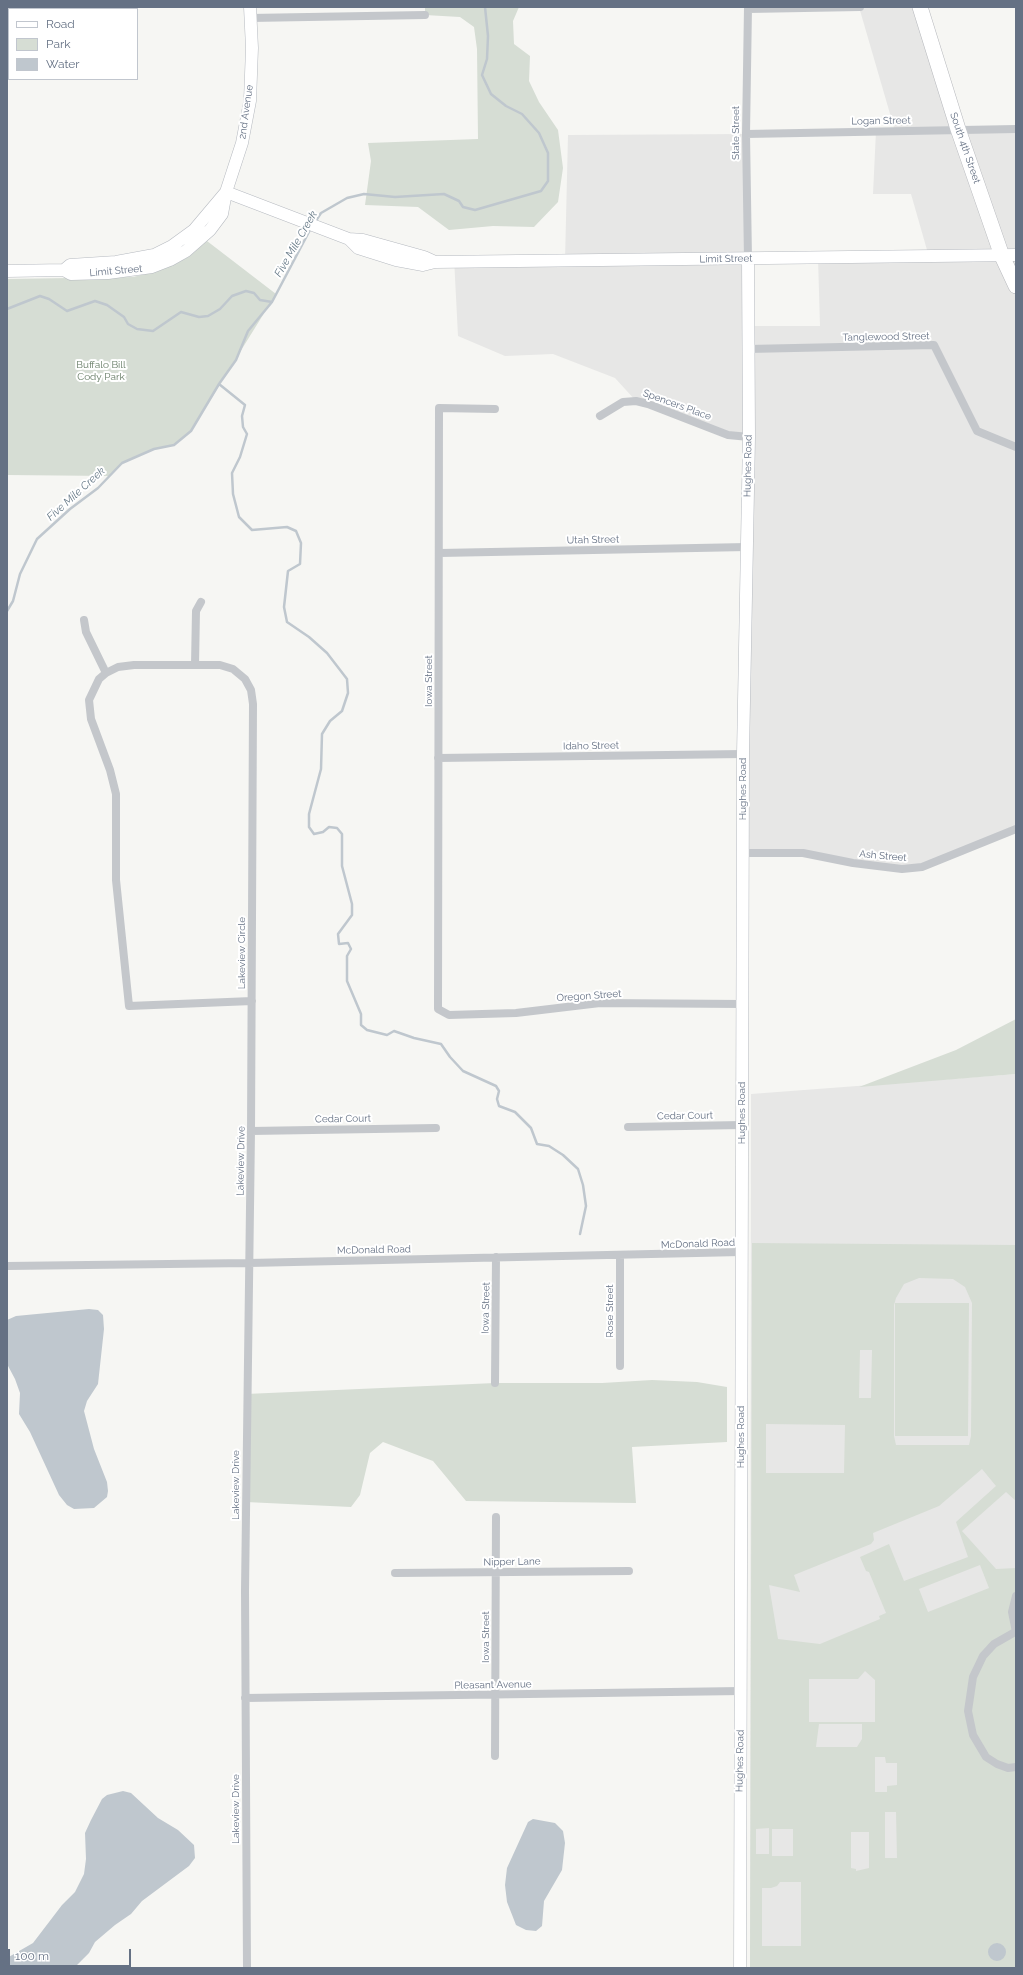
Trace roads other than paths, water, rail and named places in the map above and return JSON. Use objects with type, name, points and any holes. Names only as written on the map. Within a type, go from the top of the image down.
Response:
[{"type":"highway","name":"South 4th Street","points":[[920,7],[958,129],[1009,256],[1016,286]]},
{"type":"street","points":[[748,8],[860,7]]},
{"type":"street","name":"State Street","points":[[748,8],[746,134],[748,259]]},
{"type":"street","points":[[250,13],[425,15]]},
{"type":"street","name":"2nd Avenue","points":[[226,192],[242,143],[250,101],[252,48],[250,13]]},
{"type":"street","name":"Logan Street","points":[[746,134],[1016,129]]},
{"type":"street","name":"Limit Street","points":[[7,272],[64,270],[71,274],[108,273],[152,267],[170,260],[202,238],[217,222],[222,214],[226,192],[349,239],[363,240],[424,257],[436,262],[1009,256]]},
{"type":"street","name":"Hughes Road","points":[[740,1968],[743,754],[749,437],[748,259]]},
{"type":"street","name":"Tanglewood Street","points":[[748,349],[934,345],[977,431],[1016,446]]},
{"type":"street","name":"Spencers Place","points":[[600,416],[623,402],[636,401],[648,404],[728,435],[749,437]]},
{"type":"street","name":"Iowa Street","points":[[438,1009],[440,553],[439,408],[495,409]]},
{"type":"street","name":"Utah Street","points":[[440,553],[747,547]]},
{"type":"street","points":[[195,666],[196,611],[201,602]]},
{"type":"street","points":[[84,620],[86,632],[106,673]]},
{"type":"street","name":"Lakeview Circle","points":[[134,664],[195,666],[220,666],[233,669],[245,679],[251,690],[253,704],[252,1001],[128,1006],[116,880],[116,794],[110,770],[91,719],[90,700],[99,679],[106,673],[118,667],[134,664]]},
{"type":"street","name":"Idaho Street","points":[[438,758],[743,754]]},
{"type":"street","name":"Ash Street","points":[[743,853],[803,853],[853,863],[902,869],[922,867],[1016,830]]},
{"type":"street","name":"Lakeview Drive","points":[[247,1968],[245,1698],[246,1402],[252,1001]]},
{"type":"street","name":"Oregon Street","points":[[438,1009],[449,1015],[516,1013],[600,1003],[742,1004]]},
{"type":"street","name":"Cedar Court","points":[[628,1127],[742,1125]]},
{"type":"street","name":"Cedar Court","points":[[251,1131],[436,1128]]},
{"type":"street","name":"McDonald Road","points":[[7,1266],[620,1256],[741,1252]]},
{"type":"street","name":"Rose Street","points":[[620,1256],[620,1366]]},
{"type":"street","name":"Iowa Street","points":[[495,1383],[496,1257]]},
{"type":"street","name":"Iowa Street","points":[[495,1756],[496,1517]]},
{"type":"street","name":"Nipper Lane","points":[[395,1573],[629,1571]]},
{"type":"street","points":[[1016,1596],[1012,1612],[1016,1632],[994,1644],[977,1667],[970,1689],[968,1711],[973,1735],[986,1757],[997,1764],[1008,1768],[1016,1767]]},
{"type":"street","name":"Pleasant Avenue","points":[[245,1698],[741,1691]]},
{"type":"water","points":[[89,1309],[98,1310],[103,1315],[104,1329],[98,1384],[87,1401],[84,1411],[94,1449],[107,1482],[108,1491],[107,1497],[94,1508],[74,1509],[67,1505],[59,1495],[30,1432],[19,1414],[20,1393],[7,1364],[7,1320],[16,1316]]},
{"type":"water","points":[[123,1791],[131,1793],[158,1818],[178,1830],[194,1845],[195,1858],[189,1866],[142,1901],[131,1914],[95,1942],[89,1953],[74,1968],[7,1968],[7,1958],[33,1943],[62,1905],[75,1892],[84,1874],[86,1859],[85,1833],[91,1820],[102,1799],[107,1795]]},
{"type":"water","points":[[533,1819],[555,1823],[563,1831],[565,1843],[562,1870],[544,1901],[542,1926],[536,1931],[526,1930],[516,1925],[507,1902],[505,1885],[507,1868],[528,1822]]},
{"type":"water","points":[[997,1943],[1003,1946],[1006,1952],[1003,1958],[997,1961],[991,1958],[988,1952],[991,1946]]},
{"type":"waterway","name":"Five Mile Creek","points":[[315,222],[321,213],[347,198],[364,194],[395,197],[444,194],[459,201],[463,207],[475,210],[541,191],[548,181],[548,153],[539,133],[522,114],[506,106],[491,94],[482,75],[487,59],[488,36],[485,7]]},
{"type":"waterway","name":"Five Mile Creek","points":[[7,611],[13,601],[20,574],[37,539],[70,509],[98,488],[122,463],[154,449],[174,445],[191,431],[219,384],[236,360],[248,331],[272,302],[311,228]]},
{"type":"waterway","points":[[7,309],[40,296],[49,299],[67,311],[95,301],[107,305],[124,317],[128,324],[137,329],[153,331],[181,312],[199,317],[208,316],[220,309],[232,296],[246,291],[254,293],[260,300],[272,302]]},
{"type":"waterway","points":[[219,384],[245,405],[242,416],[243,427],[247,434],[240,457],[232,473],[233,494],[239,517],[252,530],[287,527],[296,531],[301,543],[300,564],[288,571],[284,607],[287,622],[309,637],[327,653],[347,679],[348,693],[342,711],[330,721],[322,734],[321,769],[309,814],[309,827],[314,834],[323,832],[329,827],[337,828],[342,834],[342,866],[352,904],[352,915],[338,934],[339,944],[348,943],[351,949],[347,956],[347,981],[361,1014],[361,1025],[367,1030],[387,1035],[394,1031],[414,1038],[441,1044],[450,1057],[463,1071],[496,1086],[499,1091],[497,1099],[499,1106],[515,1112],[531,1128],[537,1144],[549,1146],[563,1155],[578,1169],[583,1185],[586,1206],[580,1234]]},
{"type":"park label","name":"Buffalo Bill Cody Park","points":[[101,370]]}]
